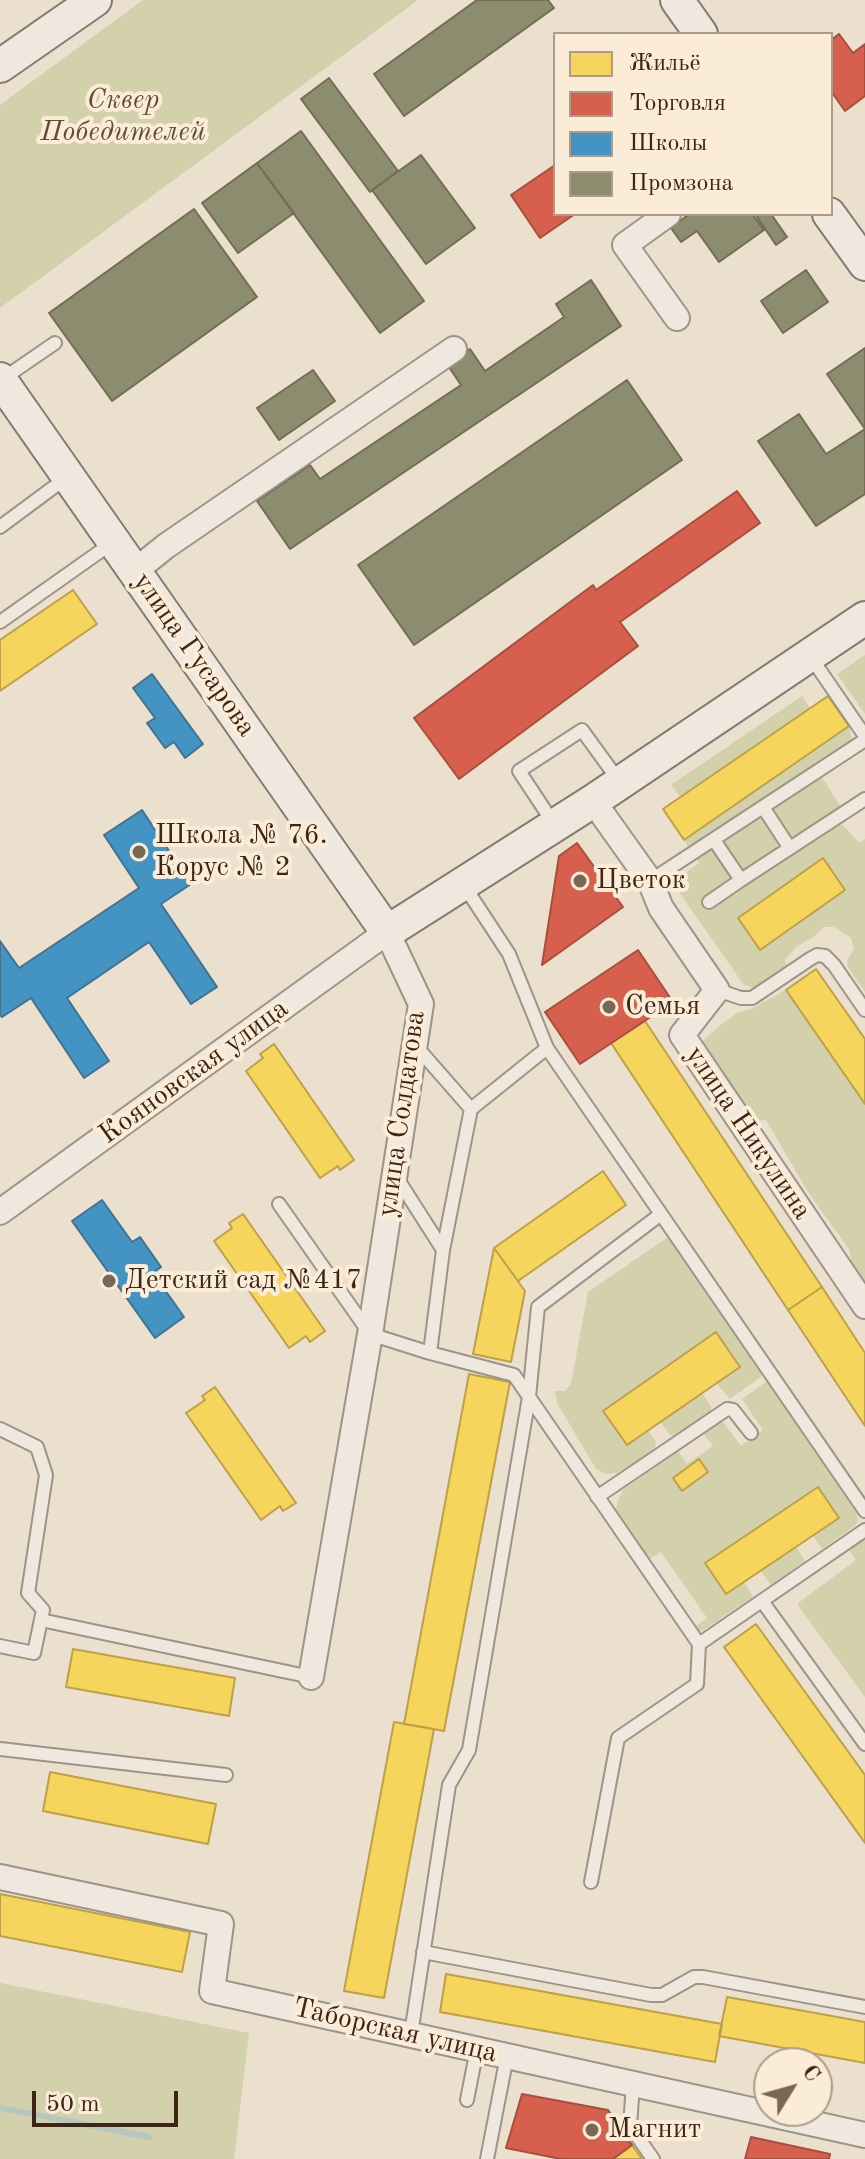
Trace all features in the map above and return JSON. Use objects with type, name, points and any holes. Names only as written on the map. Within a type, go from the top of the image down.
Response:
[{"type":"street","points":[[0,66],[93,0]]},
{"type":"street","points":[[677,0],[700,32]]},
{"type":"street","points":[[665,216],[625,245],[677,318]]},
{"type":"street","points":[[830,216],[865,264]]},
{"type":"street","points":[[135,571],[166,546],[454,349]]},
{"type":"street","name":"улица Гусарова","points":[[0,379],[387,932]]},
{"type":"street","points":[[387,932],[555,826],[865,618]]},
{"type":"street","points":[[593,801],[650,881],[661,908],[717,990]]},
{"type":"street","name":"улица Солдатова","points":[[311,1677],[370,1334],[421,1004],[387,932]]},
{"type":"street","name":"Кояновская улица","points":[[0,1212],[387,932]]},
{"type":"street","name":"улица Никулина","points":[[717,990],[682,1035],[865,1306]]},
{"type":"street","name":"Таборская улица","points":[[0,1877],[221,1924],[212,1991],[865,2135]]},
{"type":"lane","points":[[0,379],[55,343]]},
{"type":"lane","points":[[0,527],[68,476]]},
{"type":"lane","points":[[0,622],[114,542]]},
{"type":"lane","points":[[650,881],[865,738],[810,655]]},
{"type":"lane","points":[[555,826],[519,771],[582,730],[620,783]]},
{"type":"lane","points":[[709,902],[865,799]]},
{"type":"lane","points":[[763,807],[789,847]]},
{"type":"lane","points":[[714,840],[741,880]]},
{"type":"lane","points":[[463,884],[509,954],[547,1048],[865,1511]]},
{"type":"lane","points":[[717,990],[741,998],[752,998],[810,959],[817,955],[825,956],[865,1010]]},
{"type":"lane","points":[[414,1045],[471,1109]]},
{"type":"lane","points":[[430,1353],[443,1250],[471,1109],[547,1048]]},
{"type":"lane","points":[[393,1172],[443,1250]]},
{"type":"lane","points":[[279,1204],[370,1334],[514,1375],[699,1644],[697,1684],[618,1738],[591,1882]]},
{"type":"lane","points":[[411,2034],[449,1785],[469,1750],[529,1397],[538,1307],[661,1214]]},
{"type":"lane","points":[[597,1497],[727,1409],[733,1410],[751,1433]]},
{"type":"lane","points":[[0,1429],[37,1447],[46,1475],[28,1593],[43,1610],[34,1653],[0,1646]]},
{"type":"lane","points":[[699,1644],[865,1530]]},
{"type":"lane","points":[[762,1601],[865,1744]]},
{"type":"lane","points":[[41,1620],[311,1677]]},
{"type":"lane","points":[[0,1749],[226,1775]]},
{"type":"lane","points":[[423,1952],[651,1995],[662,1995],[694,1977],[703,1977],[865,2007]]},
{"type":"lane","points":[[467,2100],[477,2049]]},
{"type":"lane","points":[[487,2159],[507,2056]]},
{"type":"lane","points":[[633,2084],[630,2126],[653,2159]]},
{"type":"green space","name":"Сквер Победителей","points":[[143,0],[418,0],[0,308],[0,105]]},
{"type":"green space","points":[[865,655],[865,714],[837,674]]},
{"type":"green space","points":[[802,696],[810,708],[828,696],[680,797],[671,785]]},
{"type":"green space","points":[[849,726],[852,739],[689,848],[684,840]]},
{"type":"green space","points":[[821,776],[841,807],[796,836],[786,835],[774,818],[774,807]]},
{"type":"green space","points":[[759,817],[763,818],[777,840],[777,847],[740,875],[719,843]]},
{"type":"green space","points":[[838,823],[859,843],[865,839],[865,992],[848,967],[847,960],[854,949],[851,938],[834,927],[824,927],[796,947],[785,960],[787,968],[756,988],[744,985],[672,882],[699,863],[696,858],[713,847],[742,888]],"holes":[[[822,858],[844,889],[760,950],[738,919]]]},
{"type":"green space","points":[[786,990],[865,1104],[865,1290],[852,1265],[849,1249],[808,1192],[766,1120],[754,1121],[700,1044],[737,1013]]},
{"type":"green space","points":[[668,1237],[761,1377],[730,1399],[716,1383],[648,1430],[656,1442],[655,1448],[630,1466],[606,1474],[596,1469],[557,1403],[555,1391],[565,1391],[571,1384],[588,1292]]},
{"type":"green space","points":[[767,1381],[857,1514],[858,1521],[822,1549],[813,1536],[796,1547],[805,1561],[771,1585],[761,1571],[744,1582],[753,1597],[700,1632],[693,1628],[707,1618],[661,1552],[648,1560],[616,1512],[617,1502],[623,1490],[678,1451],[687,1464],[713,1446],[703,1433],[720,1421],[741,1446],[763,1430],[742,1399]]},
{"type":"green space","points":[[702,1393],[712,1408],[710,1412],[675,1436],[670,1435],[660,1422]]},
{"type":"green space","points":[[865,1541],[865,1697],[797,1604],[856,1560],[848,1548]]},
{"type":"green space","points":[[0,1983],[249,2033],[234,2159],[0,2159]]},
{"type":"building: Жильё","points":[[73,590],[97,624],[0,691],[0,640]]},
{"type":"building: Жильё","points":[[828,696],[849,726],[684,840],[663,809]]},
{"type":"building: Жильё","points":[[823,858],[845,890],[760,950],[738,918]]},
{"type":"building: Жильё","points":[[816,969],[865,1039],[865,1104],[786,990]]},
{"type":"building: Жильё","points":[[645,1021],[822,1287],[788,1310],[611,1043]]},
{"type":"building: Жильё","points":[[274,1044],[354,1160],[340,1170],[338,1166],[320,1178],[246,1071],[263,1058],[260,1054]]},
{"type":"building: Жильё","points":[[603,1171],[626,1205],[518,1281],[494,1248]]},
{"type":"building: Жильё","points":[[243,1214],[325,1331],[310,1342],[306,1336],[289,1348],[214,1241],[232,1228],[229,1223]]},
{"type":"building: Жильё","points":[[494,1248],[525,1291],[511,1362],[473,1354]]},
{"type":"building: Жильё","points":[[822,1287],[865,1353],[865,1426],[788,1310]]},
{"type":"building: Жильё","points":[[716,1332],[740,1367],[627,1445],[603,1411]]},
{"type":"building: Жильё","points":[[469,1374],[510,1382],[444,1731],[404,1724]]},
{"type":"building: Жильё","points":[[215,1387],[296,1503],[283,1511],[280,1506],[261,1520],[186,1413],[205,1400],[202,1396]]},
{"type":"building: Жильё","points":[[699,1459],[708,1472],[682,1491],[673,1478]]},
{"type":"building: Жильё","points":[[818,1487],[839,1518],[726,1594],[705,1563]]},
{"type":"building: Жильё","points":[[756,1624],[865,1775],[865,1843],[724,1647]]},
{"type":"building: Жильё","points":[[73,1649],[235,1678],[229,1716],[66,1687]]},
{"type":"building: Жильё","points":[[394,1722],[434,1729],[384,1998],[344,1991]]},
{"type":"building: Жильё","points":[[50,1772],[216,1804],[208,1844],[43,1811]]},
{"type":"building: Жильё","points":[[0,1894],[190,1932],[182,1972],[0,1936]]},
{"type":"building: Жильё","points":[[446,1974],[722,2024],[715,2062],[440,2012]]},
{"type":"building: Жильё","points":[[727,1997],[865,2022],[865,2063],[833,2057],[833,2047],[778,2047],[719,2036]]},
{"type":"building: Жильё","points":[[632,2145],[642,2159],[613,2159]]},
{"type":"building: Торговля","points":[[839,34],[853,53],[865,44],[865,96],[845,111],[833,94],[833,38]]},
{"type":"building: Торговля","points":[[553,166],[553,216],[572,216],[540,238],[511,195]]},
{"type":"building: Торговля","points":[[737,491],[760,523],[620,622],[638,646],[459,779],[414,718],[593,585],[596,590]]},
{"type":"building: Торговля","name":"Цветок","points":[[577,843],[623,907],[542,965],[559,856]]},
{"type":"building: Торговля","name":"Семья","points":[[638,950],[673,1002],[580,1064],[545,1012]]},
{"type":"building: Торговля","points":[[522,2094],[608,2110],[632,2145],[613,2159],[561,2159],[506,2148]]},
{"type":"building: Торговля","points":[[751,2137],[830,2154],[829,2159],[745,2159]]},
{"type":"building: Школы","points":[[152,674],[203,744],[185,758],[174,742],[165,748],[147,723],[155,718],[133,688]]},
{"type":"building: Школы","points":[[142,810],[191,884],[161,904],[217,987],[191,1004],[149,942],[67,998],[109,1061],[84,1078],[31,998],[2,1017],[0,1015],[0,941],[19,968],[139,888],[104,835]]},
{"type":"building: Школы","points":[[102,1200],[132,1242],[140,1237],[161,1267],[153,1273],[184,1317],[155,1338],[72,1221]]},
{"type":"building: Промзона","points":[[477,0],[548,0],[554,8],[404,116],[374,74]]},
{"type":"building: Промзона","points":[[329,78],[398,171],[370,192],[301,99]]},
{"type":"building: Промзона","points":[[301,131],[424,301],[380,333],[257,163]]},
{"type":"building: Промзона","points":[[421,155],[475,228],[426,264],[372,190]]},
{"type":"building: Промзона","points":[[257,163],[294,213],[238,253],[202,203]]},
{"type":"building: Промзона","points":[[194,209],[257,297],[112,401],[49,313]]},
{"type":"building: Промзона","points":[[686,216],[754,216],[764,230],[719,262],[697,231],[681,242],[671,228]]},
{"type":"building: Промзона","points":[[756,216],[772,216],[787,237],[776,245]]},
{"type":"building: Промзона","points":[[806,270],[828,302],[783,333],[761,301]]},
{"type":"building: Промзона","points":[[591,280],[621,326],[290,549],[257,501],[310,465],[320,479],[461,385],[447,364],[470,349],[485,371],[564,317],[556,304]]},
{"type":"building: Промзона","points":[[865,348],[865,429],[827,374]]},
{"type":"building: Промзона","points":[[313,370],[335,401],[279,440],[257,408]]},
{"type":"building: Промзона","points":[[627,380],[682,460],[414,645],[358,565]]},
{"type":"building: Промзона","points":[[799,414],[826,454],[865,429],[865,494],[816,526],[758,441]]},
{"type":"waterway","points":[[0,2108],[149,2137]]},
{"type":"place","name":"Школа № 76. Корус № 2","points":[[139,852]]},
{"type":"place","name":"Цветок","points":[[580,881]]},
{"type":"place","name":"Семья","points":[[609,1007]]},
{"type":"place","name":"Детский сад №417","points":[[109,1281]]},
{"type":"place","name":"Магнит","points":[[592,2130]]}]
